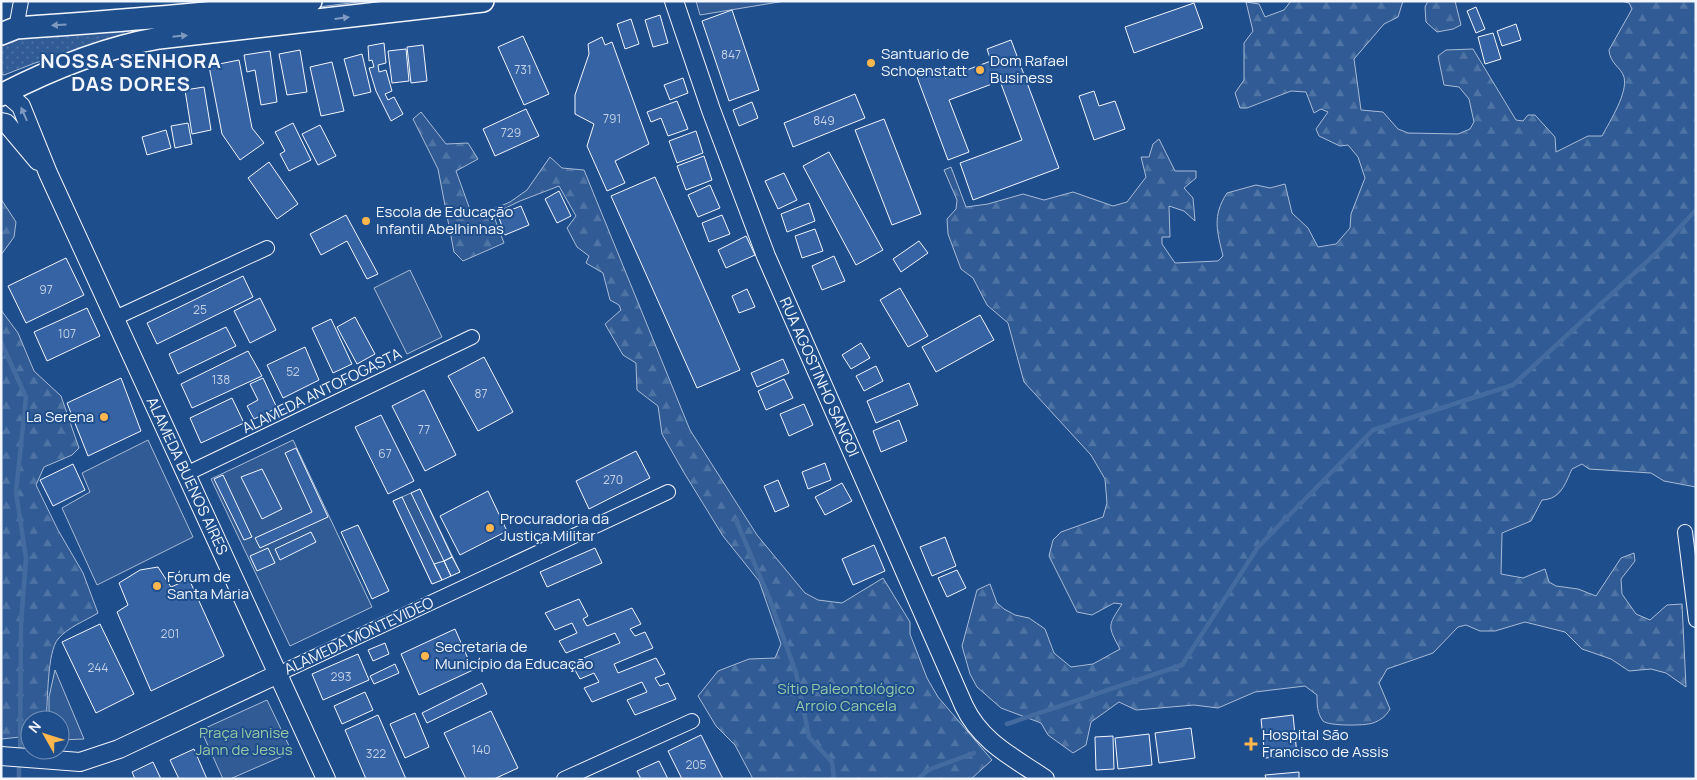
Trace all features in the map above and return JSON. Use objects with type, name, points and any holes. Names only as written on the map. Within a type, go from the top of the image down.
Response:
[{"type":"main road","points":[[9,31],[145,20],[311,1]]},
{"type":"main road","points":[[3,94],[92,54],[132,43],[159,38],[484,1]]},
{"type":"street","points":[[9,31],[20,1]]},
{"type":"street","name":"RUA AGOSTINHO SANGOI","points":[[674,1],[711,110],[766,256],[970,720],[988,740],[1045,779]]},
{"type":"street","name":"ALAMEDA BUENOS AIRES","points":[[3,94],[21,106],[48,172],[326,779]]},
{"type":"street","name":"ALAMEDA BUENOS AIRES","points":[[1,122],[6,123],[48,172]]},
{"type":"street","points":[[115,318],[267,248]]},
{"type":"street","name":"ALAMEDA ANTOFOGASTA","points":[[186,474],[472,337]]},
{"type":"street","name":"ALAMEDA MONTEVIDEO","points":[[1,756],[80,762],[119,749],[668,492]]},
{"type":"street","points":[[1685,532],[1696,620]]},
{"type":"street","points":[[564,779],[692,721]]},
{"type":"green space","points":[[366,1],[411,1],[95,44],[4,75],[1,74],[1,43],[33,36],[263,14]]},
{"type":"green space","points":[[1291,1],[1403,1],[1398,17],[1384,24],[1354,59],[1361,110],[1383,112],[1398,129],[1408,133],[1458,134],[1470,129],[1474,122],[1469,99],[1459,87],[1444,85],[1438,56],[1446,50],[1473,49],[1516,120],[1523,121],[1528,115],[1535,115],[1555,137],[1556,152],[1588,136],[1602,136],[1618,107],[1625,84],[1624,77],[1611,59],[1609,50],[1632,9],[1629,3],[1621,1],[1696,1],[1696,487],[1664,481],[1651,473],[1589,469],[1582,464],[1572,469],[1562,490],[1558,494],[1542,500],[1531,521],[1502,533],[1501,574],[1523,578],[1545,569],[1549,582],[1556,586],[1578,589],[1596,596],[1621,558],[1634,553],[1635,561],[1621,579],[1622,594],[1636,614],[1650,620],[1667,605],[1682,604],[1686,687],[1666,673],[1651,669],[1629,671],[1611,659],[1582,649],[1565,632],[1525,622],[1495,631],[1480,631],[1466,625],[1458,627],[1433,653],[1387,669],[1379,683],[1390,709],[1383,718],[1373,723],[1347,725],[1326,723],[1318,712],[1317,695],[1305,686],[1255,692],[1218,708],[1194,705],[1136,710],[1119,702],[1091,722],[1086,745],[1073,753],[1048,735],[1041,723],[1001,708],[977,687],[970,674],[962,646],[977,590],[990,584],[997,603],[1004,609],[1015,615],[1029,618],[1045,629],[1054,653],[1071,667],[1093,664],[1120,649],[1111,626],[1122,604],[1114,603],[1092,615],[1077,612],[1049,556],[1053,540],[1061,532],[1103,517],[1107,503],[1105,479],[1091,455],[1024,382],[1008,323],[987,305],[973,278],[961,269],[948,234],[947,219],[956,209],[957,200],[944,170],[951,167],[966,207],[988,204],[1023,194],[1044,200],[1073,192],[1113,206],[1127,202],[1146,177],[1141,157],[1149,157],[1153,144],[1159,139],[1175,171],[1196,171],[1196,178],[1184,188],[1193,198],[1195,221],[1184,211],[1169,206],[1170,237],[1162,237],[1162,244],[1175,263],[1218,261],[1223,256],[1217,224],[1222,201],[1227,193],[1256,185],[1270,188],[1285,184],[1292,213],[1308,228],[1318,247],[1336,244],[1350,228],[1351,214],[1365,178],[1358,157],[1348,145],[1340,146],[1319,136],[1316,129],[1328,112],[1321,109],[1314,113],[1306,92],[1291,91],[1247,108],[1240,108],[1235,93],[1244,80],[1244,43],[1253,31],[1246,2],[1259,4],[1265,17],[1284,10]]},
{"type":"green space","points":[[1428,1],[1455,1],[1461,25],[1453,29],[1437,32],[1426,22],[1425,7]]},
{"type":"green space","name":"Sítio Paleontológico Arroio Cancela","points":[[421,112],[446,144],[468,143],[478,159],[456,171],[473,218],[510,202],[527,190],[550,157],[562,168],[584,170],[690,430],[757,535],[805,593],[818,600],[842,603],[883,578],[910,622],[910,634],[927,678],[938,697],[992,760],[971,779],[753,779],[735,745],[716,726],[698,696],[718,671],[749,659],[775,658],[781,644],[759,581],[723,536],[683,471],[662,434],[658,406],[637,390],[636,363],[623,355],[605,324],[621,310],[619,305],[610,300],[603,273],[586,263],[589,256],[577,247],[567,228],[576,216],[559,186],[493,214],[504,243],[463,261],[454,252],[438,169],[413,119]]},
{"type":"green space","points":[[1,199],[16,222],[14,237],[1,255]]},
{"type":"green space","points":[[1,310],[18,333],[34,371],[61,396],[79,448],[72,455],[44,467],[36,485],[58,530],[83,573],[98,613],[67,631],[54,645],[50,665],[47,710],[20,710],[20,737],[1,739]]},
{"type":"shaded area","points":[[696,1],[785,1],[700,15]]},
{"type":"shaded area","points":[[410,270],[442,337],[407,354],[374,288]]},
{"type":"shaded area","points":[[148,440],[193,537],[97,585],[62,508],[90,492],[82,473]]},
{"type":"shaded area","points":[[293,440],[372,607],[290,646],[211,479]]},
{"type":"shaded area","points":[[420,489],[460,572],[432,584],[393,501]]},
{"type":"shaded area","points":[[55,670],[84,739],[70,740],[70,710],[49,710],[49,697]]},
{"type":"shaded area","name":"Praça Ivanise Jann de Jesus","points":[[267,700],[292,752],[230,779],[223,779],[201,730]]},
{"type":"building","points":[[1194,3],[1203,28],[1134,53],[1125,27]]},
{"type":"building","points":[[1476,7],[1485,29],[1476,33],[1467,11]]},
{"type":"building","points":[[732,10],[759,90],[729,101],[702,21]]},
{"type":"building","points":[[660,15],[668,43],[653,47],[645,20]]},
{"type":"building","points":[[631,19],[639,44],[625,49],[617,24]]},
{"type":"building","points":[[1516,24],[1521,40],[1502,46],[1497,31]]},
{"type":"building","points":[[1493,33],[1501,59],[1485,64],[1478,37]]},
{"type":"building","points":[[523,36],[549,94],[524,105],[498,47]]},
{"type":"building","points":[[602,37],[605,45],[612,42],[649,144],[615,161],[625,183],[607,191],[587,146],[594,124],[575,114],[575,95],[589,54],[588,44]]},
{"type":"building","points":[[1011,40],[1059,168],[973,200],[960,163],[1022,140],[1000,81],[949,100],[969,152],[948,160],[917,77],[941,67],[945,78],[991,61],[987,49]]},
{"type":"building","points":[[384,43],[386,63],[378,65],[379,72],[386,70],[392,91],[385,94],[388,100],[394,97],[403,114],[391,121],[376,91],[369,68],[374,67],[372,60],[369,61],[368,46]]},
{"type":"building","points":[[423,45],[427,81],[411,83],[407,47]]},
{"type":"building","points":[[406,49],[409,81],[392,83],[388,51]]},
{"type":"building","points":[[300,50],[307,92],[287,95],[279,54]]},
{"type":"building","points":[[270,51],[277,102],[261,105],[255,70],[247,72],[244,55]]},
{"type":"building","points":[[362,54],[371,92],[354,96],[344,59]]},
{"type":"building","points":[[239,60],[252,128],[264,143],[240,160],[222,134],[209,66]]},
{"type":"building","points":[[332,62],[344,111],[321,116],[310,67]]},
{"type":"building","points":[[683,78],[688,93],[670,100],[664,85]]},
{"type":"building","points":[[204,87],[211,130],[192,134],[185,90]]},
{"type":"building","points":[[1094,91],[1099,106],[1115,101],[1125,129],[1094,140],[1079,96]]},
{"type":"building","points":[[855,94],[865,118],[793,147],[784,123]]},
{"type":"building","points":[[677,101],[688,129],[668,136],[661,118],[651,122],[647,112]]},
{"type":"building","points":[[752,102],[758,118],[739,126],[733,110]]},
{"type":"building","points":[[526,109],[539,136],[495,156],[483,129]]},
{"type":"building","points":[[884,119],[921,214],[892,225],[855,130]]},
{"type":"building","points":[[188,123],[192,144],[175,148],[171,126]]},
{"type":"building","points":[[293,123],[311,160],[289,171],[280,154],[285,151],[275,132]]},
{"type":"building","points":[[320,125],[336,156],[318,165],[302,134]]},
{"type":"building","points":[[166,130],[171,148],[147,155],[142,137]]},
{"type":"building","points":[[696,131],[703,153],[677,163],[669,141]]},
{"type":"building","points":[[829,152],[883,250],[856,265],[803,166]]},
{"type":"building","points":[[704,156],[712,180],[686,190],[677,166]]},
{"type":"building","points":[[269,162],[298,204],[277,219],[248,178]]},
{"type":"building","points":[[784,173],[797,200],[778,209],[765,181]]},
{"type":"building","points":[[655,177],[740,370],[697,388],[611,196]]},
{"type":"building","points":[[710,185],[720,208],[698,217],[688,195]]},
{"type":"building","points":[[559,191],[571,216],[557,223],[545,199]]},
{"type":"building","points":[[809,203],[815,221],[787,232],[781,214]]},
{"type":"building","points":[[521,206],[529,225],[505,235],[498,215]]},
{"type":"building","points":[[346,215],[378,274],[367,279],[347,241],[321,255],[310,234]]},
{"type":"building","points":[[722,215],[730,234],[709,242],[702,223]]},
{"type":"building","points":[[815,229],[823,251],[802,258],[795,236]]},
{"type":"building","points":[[746,236],[755,255],[726,268],[718,250]]},
{"type":"building","points":[[919,241],[928,253],[901,272],[893,259]]},
{"type":"building","points":[[834,256],[845,281],[822,290],[812,266]]},
{"type":"building","points":[[66,258],[84,295],[26,323],[8,286]]},
{"type":"building","points":[[243,276],[253,297],[157,344],[147,323]]},
{"type":"building","points":[[900,288],[928,336],[908,347],[880,300]]},
{"type":"building","points":[[747,289],[755,307],[739,313],[732,296]]},
{"type":"building","points":[[260,298],[276,330],[250,343],[234,311]]},
{"type":"building","points":[[87,308],[100,336],[47,361],[34,332]]},
{"type":"building","points":[[980,315],[994,340],[936,372],[922,347]]},
{"type":"building","points":[[355,317],[375,354],[357,364],[337,327]]},
{"type":"building","points":[[331,319],[352,364],[333,373],[312,328]]},
{"type":"building","points":[[226,327],[236,346],[178,374],[169,354]]},
{"type":"building","points":[[861,343],[870,358],[851,369],[842,355]]},
{"type":"building","points":[[305,347],[319,380],[283,398],[267,365]]},
{"type":"building","points":[[248,351],[262,376],[192,408],[181,384]]},
{"type":"building","points":[[484,357],[513,412],[478,431],[448,376]]},
{"type":"building","points":[[783,359],[789,373],[757,387],[751,373]]},
{"type":"building","points":[[876,366],[883,381],[864,391],[856,376]]},
{"type":"building","name":"La Serena","points":[[121,378],[141,431],[88,456],[67,403]]},
{"type":"building","points":[[263,378],[277,408],[254,419],[247,406],[258,400],[250,384]]},
{"type":"building","points":[[784,379],[793,398],[766,410],[758,391]]},
{"type":"building","points":[[909,383],[918,405],[876,423],[867,401]]},
{"type":"building","points":[[424,390],[456,455],[425,471],[392,406]]},
{"type":"building","points":[[232,398],[244,423],[201,443],[190,418]]},
{"type":"building","points":[[804,404],[813,425],[789,436],[780,414]]},
{"type":"building","points":[[381,415],[414,481],[388,494],[355,427]]},
{"type":"building","points":[[899,420],[907,441],[881,452],[873,431]]},
{"type":"building","points":[[296,448],[328,517],[260,548],[255,538],[312,512],[285,453]]},
{"type":"building","points":[[636,451],[650,478],[589,509],[576,481]]},
{"type":"building","points":[[825,463],[831,480],[808,489],[802,472]]},
{"type":"building","points":[[73,464],[85,490],[53,506],[40,480]]},
{"type":"building","points":[[262,469],[282,509],[262,519],[241,477]]},
{"type":"building","points":[[223,475],[252,537],[244,540],[214,479]]},
{"type":"building","points":[[778,480],[789,506],[775,512],[764,486]]},
{"type":"building","points":[[842,483],[852,501],[825,515],[815,497]]},
{"type":"building","points":[[420,489],[452,557],[444,561],[411,493]]},
{"type":"building","points":[[488,491],[507,531],[460,555],[440,516]]},
{"type":"building","points":[[402,497],[442,580],[432,584],[393,501]]},
{"type":"building","points":[[358,525],[389,591],[372,599],[341,532]]},
{"type":"building","points":[[311,532],[316,542],[280,560],[275,549]]},
{"type":"building","points":[[945,537],[956,566],[932,576],[920,547]]},
{"type":"building","points":[[874,545],[885,571],[853,585],[842,559]]},
{"type":"building","points":[[268,548],[275,563],[257,571],[250,556]]},
{"type":"building","points":[[595,548],[602,563],[547,587],[540,572]]},
{"type":"building","points":[[452,557],[460,572],[451,576],[444,561]]},
{"type":"building","points":[[444,561],[451,576],[442,580],[434,564]]},
{"type":"building","points":[[158,567],[171,587],[189,579],[224,656],[151,691],[117,612],[128,605],[119,583],[140,570]]},
{"type":"building","points":[[957,570],[966,588],[947,597],[938,578]]},
{"type":"building","points":[[579,599],[588,616],[583,619],[587,626],[632,608],[641,624],[630,629],[635,636],[645,632],[653,648],[614,664],[618,673],[656,658],[665,674],[655,678],[660,686],[668,683],[676,699],[635,715],[627,700],[647,692],[642,682],[592,702],[584,688],[599,682],[594,673],[580,679],[571,663],[620,643],[615,633],[566,653],[559,641],[577,633],[572,623],[555,630],[545,613]]},
{"type":"building","points":[[100,624],[134,694],[96,713],[62,642]]},
{"type":"building","points":[[455,629],[473,670],[419,695],[401,654]]},
{"type":"building","points":[[385,643],[389,654],[373,661],[368,650]]},
{"type":"building","points":[[358,654],[369,680],[323,700],[312,674]]},
{"type":"building","points":[[395,664],[399,673],[374,684],[370,676]]},
{"type":"building","points":[[482,683],[487,694],[427,723],[422,713]]},
{"type":"building","points":[[365,692],[373,710],[342,724],[334,706]]},
{"type":"building","points":[[491,711],[518,768],[494,779],[466,779],[444,733]]},
{"type":"building","points":[[415,713],[429,747],[405,758],[390,724]]},
{"type":"building","points":[[378,715],[406,779],[366,779],[345,730]]},
{"type":"building","points":[[1293,715],[1297,755],[1265,758],[1261,719]]},
{"type":"building","points":[[1191,728],[1195,758],[1159,763],[1155,733]]},
{"type":"building","points":[[1149,734],[1152,765],[1118,769],[1115,738]]},
{"type":"building","points":[[701,735],[723,779],[682,779],[668,751]]},
{"type":"building","points":[[1113,736],[1114,769],[1096,770],[1095,737]]},
{"type":"building","points":[[194,749],[207,779],[179,779],[170,760]]},
{"type":"building","points":[[659,761],[668,779],[641,779],[637,771]]},
{"type":"building","points":[[153,762],[161,779],[135,779],[132,772]]},
{"type":"building","points":[[1299,772],[1299,779],[1266,779],[1265,775]]},
{"type":"waterway","points":[[1007,724],[1182,665],[1258,547],[1373,430],[1513,385],[1656,253],[1696,210]]},
{"type":"waterway","points":[[1,342],[26,397],[16,492],[26,558],[21,624],[20,710]]},
{"type":"waterway","points":[[736,520],[770,600],[796,673],[809,737],[832,762],[834,779]]},
{"type":"waterway","points":[[918,779],[928,770],[974,753]]},
{"type":"waterway","points":[[19,762],[19,779]]},
{"type":"place","name":"Santuario de Schoenstatt","points":[[871,63]]},
{"type":"place","name":"Dom Rafael Business","points":[[980,70]]},
{"type":"place","name":"Escola de Educação Infantil Abelhinhas","points":[[366,221]]},
{"type":"place","name":"La Serena","points":[[104,417]]},
{"type":"place","name":"Procuradoria da Justiça Militar","points":[[490,528]]},
{"type":"place","name":"Fórum de Santa Maria","points":[[157,586]]},
{"type":"place","name":"Secretaria de Município da Educação","points":[[425,656]]},
{"type":"place","name":"Hospital São Francisco de Assis","points":[[1251,744]]},
{"type":"district","name":"NOSSA SENHORA DAS DORES","points":[[131,72]]}]
